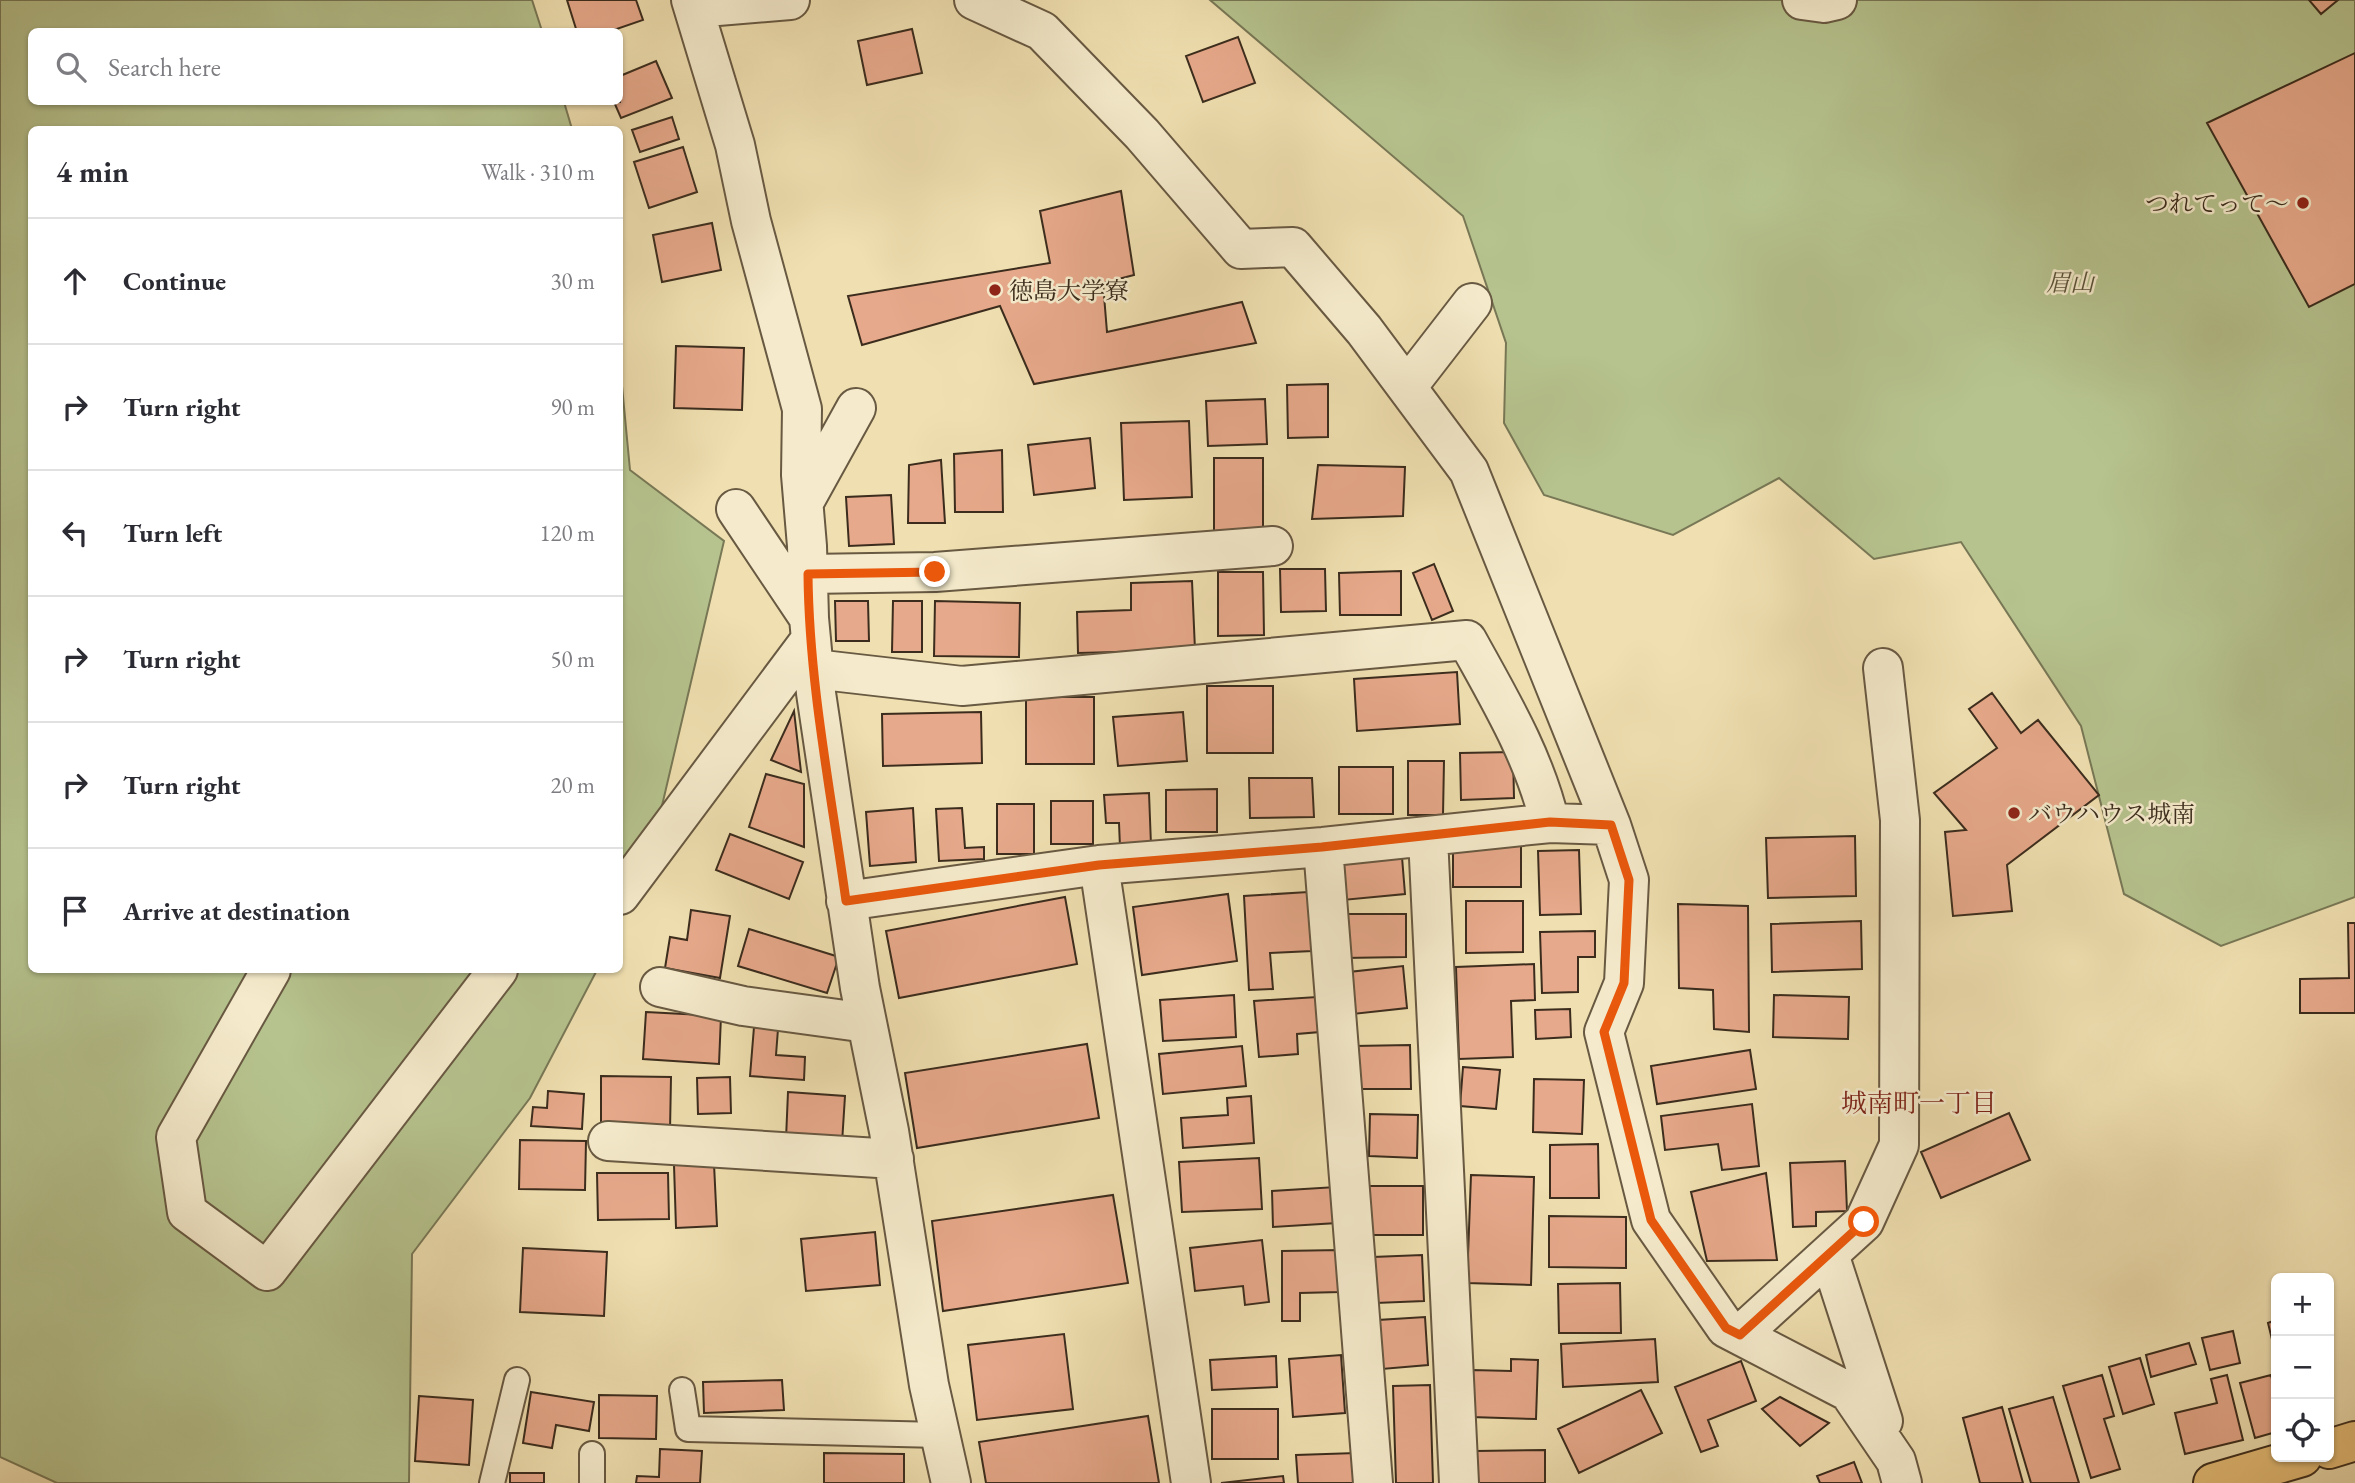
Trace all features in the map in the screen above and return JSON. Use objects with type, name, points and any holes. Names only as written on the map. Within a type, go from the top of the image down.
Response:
[{"type":"highway","points":[[2334,1450],[2355,1441]]},
{"type":"highway","points":[[2213,1483],[2305,1462]]},
{"type":"street","points":[[790,0],[693,4],[734,145],[751,221],[802,409],[802,475],[811,642],[846,901],[894,1159],[919,1328],[951,1483]]},
{"type":"street","points":[[974,0],[1042,31],[1143,134],[1241,249],[1293,247],[1364,330],[1469,471],[1611,825],[1629,880],[1624,983],[1604,1032],[1651,1220],[1726,1328],[1849,1392],[1899,1472]]},
{"type":"street","points":[[1802,0],[1824,3],[1837,0]]},
{"type":"street","points":[[1407,387],[1472,303]]},
{"type":"street","points":[[804,502],[856,408]]},
{"type":"street","points":[[736,509],[811,642],[962,686],[1467,640],[1523,741],[1543,793],[1550,822]]},
{"type":"street","points":[[808,574],[935,572],[1273,546]]},
{"type":"street","points":[[623,891],[811,642]]},
{"type":"street","points":[[1740,1335],[1864,1222],[1899,1145],[1900,820],[1883,668]]},
{"type":"street","points":[[846,901],[1099,865],[1428,837],[1550,822],[1611,825]]},
{"type":"street","points":[[1428,837],[1459,1483]]},
{"type":"street","points":[[1322,847],[1373,1483]]},
{"type":"street","points":[[1099,865],[1191,1483]]},
{"type":"street","points":[[269,973],[176,1137],[187,1212],[267,1271],[496,973]]},
{"type":"street","points":[[660,987],[743,1006],[867,1023]]},
{"type":"street","points":[[608,1141],[894,1159]]},
{"type":"street","points":[[1829,1254],[1899,1472]]},
{"type":"lane","points":[[492,1483],[517,1380]]},
{"type":"lane","points":[[682,1390],[688,1429],[940,1435]]},
{"type":"lane","points":[[592,1454],[592,1483]]},
{"type":"green space","points":[[0,0],[532,0],[541,28],[28,28],[28,105],[565,105],[571,126],[28,126],[28,973],[595,973],[530,1098],[412,1254],[409,1483],[57,1483],[0,1457]]},
{"type":"green space","name":"眉山","points":[[1210,0],[2355,0],[2355,897],[2221,946],[2124,894],[2081,726],[1961,542],[1874,559],[1779,478],[1673,535],[1544,495],[1504,423],[1506,343],[1463,216]]},
{"type":"green space","points":[[623,396],[630,470],[724,541],[661,810],[623,909]]},
{"type":"building","points":[[567,0],[636,0],[643,20],[620,28],[576,28]]},
{"type":"building","points":[[2309,0],[2338,0],[2321,14]]},
{"type":"building","points":[[912,29],[922,73],[867,85],[858,41]]},
{"type":"building","points":[[1238,37],[1255,83],[1203,102],[1186,56]]},
{"type":"building","name":"つれてって～","points":[[2355,53],[2355,284],[2309,307],[2207,123]]},
{"type":"building","points":[[656,61],[672,98],[621,118],[615,105],[623,105],[623,75]]},
{"type":"building","points":[[672,117],[679,139],[640,152],[632,130]]},
{"type":"building","points":[[683,147],[697,192],[649,208],[634,162]]},
{"type":"building","name":"徳島大学寮","points":[[1121,191],[1134,275],[1103,283],[1107,332],[1242,302],[1256,343],[1034,384],[1000,306],[862,345],[848,296],[1050,263],[1040,211]]},
{"type":"building","points":[[712,223],[721,270],[662,282],[653,235]]},
{"type":"building","points":[[676,346],[744,348],[742,410],[674,408]]},
{"type":"building","points":[[1328,384],[1328,437],[1288,438],[1287,385]]},
{"type":"building","points":[[1265,399],[1267,444],[1208,446],[1206,401]]},
{"type":"building","points":[[1189,421],[1192,497],[1124,500],[1121,423]]},
{"type":"building","points":[[1090,438],[1095,488],[1034,495],[1028,445]]},
{"type":"building","points":[[1002,450],[1003,512],[955,512],[954,454]]},
{"type":"building","points":[[1214,458],[1263,458],[1263,530],[1214,531]]},
{"type":"building","points":[[941,460],[945,523],[908,523],[909,465]]},
{"type":"building","points":[[1318,465],[1405,467],[1403,516],[1312,519]]},
{"type":"building","points":[[891,495],[894,544],[849,546],[846,497]]},
{"type":"building","points":[[1434,564],[1453,611],[1432,620],[1413,573]]},
{"type":"building","points":[[1280,569],[1325,569],[1326,611],[1281,612]]},
{"type":"building","points":[[1401,571],[1401,615],[1340,615],[1339,573]]},
{"type":"building","points":[[1218,572],[1263,572],[1264,635],[1218,636]]},
{"type":"building","points":[[1192,581],[1195,650],[1078,653],[1077,612],[1131,610],[1131,583]]},
{"type":"building","points":[[835,601],[868,601],[869,641],[836,641]]},
{"type":"building","points":[[893,601],[922,601],[922,652],[892,652]]},
{"type":"building","points":[[935,601],[1020,603],[1019,657],[934,656]]},
{"type":"building","points":[[1457,672],[1460,724],[1357,731],[1354,679]]},
{"type":"building","points":[[1207,686],[1273,686],[1273,753],[1207,753]]},
{"type":"building","name":"バウハウス城南","points":[[1992,693],[2021,733],[2038,720],[2099,795],[2007,865],[2012,911],[1953,916],[1945,832],[1966,830],[1934,793],[1997,748],[1969,709]]},
{"type":"building","points":[[1026,697],[1094,697],[1094,764],[1026,764]]},
{"type":"building","points":[[794,711],[801,772],[771,760]]},
{"type":"building","points":[[981,712],[982,763],[883,766],[882,714]]},
{"type":"building","points":[[1183,712],[1187,761],[1118,766],[1113,717]]},
{"type":"building","points":[[1513,752],[1514,798],[1461,800],[1460,753]]},
{"type":"building","points":[[1408,761],[1444,761],[1443,815],[1408,815]]},
{"type":"building","points":[[1339,767],[1393,767],[1393,814],[1339,814]]},
{"type":"building","points":[[766,774],[804,784],[804,847],[749,827]]},
{"type":"building","points":[[1249,778],[1312,778],[1314,817],[1250,818]]},
{"type":"building","points":[[1217,789],[1217,832],[1166,832],[1166,790]]},
{"type":"building","points":[[1149,793],[1151,845],[1120,847],[1119,823],[1106,823],[1104,795]]},
{"type":"building","points":[[1051,801],[1093,801],[1093,844],[1051,844]]},
{"type":"building","points":[[997,804],[1034,804],[1034,854],[997,854]]},
{"type":"building","points":[[913,808],[916,862],[870,866],[866,812]]},
{"type":"building","points":[[962,808],[965,848],[984,847],[984,859],[939,861],[936,809]]},
{"type":"building","points":[[730,834],[803,862],[789,899],[716,870]]},
{"type":"building","points":[[1855,836],[1856,896],[1768,898],[1766,838]]},
{"type":"building","points":[[1521,845],[1521,887],[1453,887],[1453,846]]},
{"type":"building","points":[[1579,850],[1581,914],[1540,915],[1538,851]]},
{"type":"building","points":[[1402,857],[1405,894],[1343,900],[1340,863]]},
{"type":"building","points":[[1308,892],[1312,951],[1270,953],[1273,989],[1249,990],[1244,896]]},
{"type":"building","points":[[1228,894],[1237,961],[1142,975],[1133,907]]},
{"type":"building","points":[[1065,897],[1077,964],[899,998],[886,931]]},
{"type":"building","points":[[1466,901],[1523,901],[1523,952],[1466,953]]},
{"type":"building","points":[[1678,904],[1748,906],[1749,1032],[1714,1029],[1713,990],[1679,988]]},
{"type":"building","points":[[691,910],[730,916],[720,978],[665,968],[670,937],[687,940]]},
{"type":"building","points":[[1344,914],[1406,914],[1406,957],[1344,958]]},
{"type":"building","points":[[1861,921],[1862,969],[1772,972],[1771,924]]},
{"type":"building","points":[[2348,923],[2355,923],[2355,1013],[2300,1013],[2300,979],[2349,978]]},
{"type":"building","points":[[749,929],[839,957],[827,993],[738,966]]},
{"type":"building","points":[[1595,931],[1595,957],[1578,957],[1578,992],[1542,993],[1540,932]]},
{"type":"building","points":[[1534,964],[1535,1000],[1511,1001],[1513,1057],[1459,1059],[1456,967]]},
{"type":"building","points":[[1403,966],[1407,1008],[1353,1014],[1349,972]]},
{"type":"building","points":[[1234,995],[1236,1037],[1163,1041],[1160,1000]]},
{"type":"building","points":[[1774,995],[1849,997],[1848,1039],[1773,1037]]},
{"type":"building","points":[[1317,997],[1320,1032],[1297,1034],[1298,1054],[1259,1057],[1254,1001]]},
{"type":"building","points":[[1570,1009],[1571,1037],[1536,1039],[1535,1010]]},
{"type":"building","points":[[646,1012],[721,1016],[719,1064],[643,1059]]},
{"type":"building","points":[[754,1027],[778,1029],[776,1055],[805,1057],[804,1080],[750,1076]]},
{"type":"building","points":[[1087,1044],[1099,1118],[917,1148],[905,1073]]},
{"type":"building","points":[[1410,1045],[1411,1089],[1354,1089],[1354,1046]]},
{"type":"building","points":[[1242,1046],[1246,1086],[1163,1094],[1159,1054]]},
{"type":"building","points":[[1750,1050],[1756,1089],[1657,1104],[1651,1066]]},
{"type":"building","points":[[1463,1067],[1500,1070],[1496,1109],[1460,1106]]},
{"type":"building","points":[[601,1076],[671,1077],[670,1131],[601,1131]]},
{"type":"building","points":[[730,1077],[731,1113],[698,1114],[697,1078]]},
{"type":"building","points":[[1534,1079],[1584,1080],[1582,1134],[1533,1132]]},
{"type":"building","points":[[548,1091],[584,1094],[582,1129],[531,1126],[533,1107],[547,1108]]},
{"type":"building","points":[[788,1092],[845,1096],[842,1143],[786,1139]]},
{"type":"building","points":[[1251,1096],[1254,1143],[1183,1148],[1181,1118],[1228,1115],[1227,1098]]},
{"type":"building","points":[[1752,1104],[1759,1166],[1722,1170],[1718,1144],[1665,1150],[1661,1116]]},
{"type":"building","points":[[2009,1113],[2030,1160],[1941,1198],[1921,1152]]},
{"type":"building","points":[[1370,1114],[1418,1115],[1417,1158],[1369,1156]]},
{"type":"building","points":[[520,1140],[586,1141],[585,1190],[519,1189]]},
{"type":"building","points":[[1598,1144],[1599,1198],[1550,1198],[1550,1145]]},
{"type":"building","points":[[1259,1158],[1262,1209],[1182,1212],[1179,1162]]},
{"type":"building","points":[[1845,1161],[1847,1211],[1816,1212],[1816,1226],[1793,1227],[1790,1163]]},
{"type":"building","points":[[714,1164],[717,1226],[676,1228],[674,1165]]},
{"type":"building","points":[[597,1173],[668,1173],[669,1219],[598,1220]]},
{"type":"building","points":[[1766,1173],[1777,1260],[1707,1261],[1691,1192]]},
{"type":"building","points":[[1471,1175],[1534,1177],[1531,1285],[1467,1283]]},
{"type":"building","points":[[1369,1186],[1423,1186],[1423,1235],[1369,1235]]},
{"type":"building","points":[[1336,1187],[1337,1223],[1273,1227],[1272,1191]]},
{"type":"building","points":[[1113,1195],[1128,1283],[943,1311],[932,1221]]},
{"type":"building","points":[[1549,1216],[1626,1217],[1626,1268],[1549,1267]]},
{"type":"building","points":[[875,1232],[880,1285],[806,1291],[801,1239]]},
{"type":"building","points":[[1262,1240],[1269,1302],[1245,1305],[1243,1286],[1195,1291],[1190,1248]]},
{"type":"building","points":[[523,1248],[607,1252],[604,1316],[520,1312]]},
{"type":"building","points":[[1340,1250],[1340,1292],[1300,1293],[1300,1321],[1282,1321],[1282,1251]]},
{"type":"building","points":[[1422,1255],[1424,1301],[1376,1303],[1373,1257]]},
{"type":"building","points":[[1620,1283],[1621,1333],[1559,1333],[1558,1284]]},
{"type":"building","points":[[1425,1317],[1428,1365],[1382,1369],[1378,1320]]},
{"type":"building","points":[[2233,1331],[2240,1363],[2210,1370],[2202,1338]]},
{"type":"building","points":[[1064,1334],[1073,1409],[977,1420],[968,1345]]},
{"type":"building","points":[[1655,1339],[1658,1382],[1563,1387],[1561,1344]]},
{"type":"building","points":[[2189,1343],[2196,1364],[2151,1377],[2146,1355]]},
{"type":"building","points":[[1341,1355],[1345,1413],[1293,1417],[1289,1359]]},
{"type":"building","points":[[1276,1356],[1277,1387],[1212,1390],[1210,1360]]},
{"type":"building","points":[[2140,1358],[2154,1404],[2123,1414],[2109,1367]]},
{"type":"building","points":[[1511,1359],[1538,1360],[1536,1419],[1471,1417],[1472,1370],[1511,1371]]},
{"type":"building","points":[[1741,1361],[1756,1401],[1708,1420],[1718,1446],[1701,1452],[1675,1387]]},
{"type":"building","points":[[2102,1375],[2114,1416],[2104,1419],[2120,1469],[2091,1478],[2063,1386]]},
{"type":"building","points":[[2227,1375],[2243,1440],[2185,1454],[2175,1413],[2217,1403],[2211,1379]]},
{"type":"building","points":[[2271,1375],[2271,1433],[2255,1438],[2240,1383]]},
{"type":"building","points":[[782,1380],[784,1410],[704,1413],[703,1382]]},
{"type":"building","points":[[1430,1385],[1433,1483],[1396,1483],[1393,1386]]},
{"type":"building","points":[[1641,1390],[1662,1433],[1579,1473],[1558,1429]]},
{"type":"building","points":[[531,1392],[594,1402],[589,1431],[556,1425],[552,1448],[523,1443]]},
{"type":"building","points":[[599,1395],[657,1396],[656,1439],[599,1438]]},
{"type":"building","points":[[419,1396],[473,1400],[469,1465],[415,1461]]},
{"type":"building","points":[[1780,1397],[1829,1423],[1800,1446],[1762,1409]]},
{"type":"building","points":[[2053,1397],[2079,1483],[2031,1483],[2009,1409]]},
{"type":"building","points":[[2002,1407],[2023,1483],[1980,1483],[1963,1418]]},
{"type":"building","points":[[1212,1409],[1278,1409],[1278,1459],[1212,1459]]},
{"type":"building","points":[[1148,1416],[1159,1483],[986,1483],[979,1442]]},
{"type":"building","points":[[660,1449],[702,1451],[700,1483],[636,1483],[637,1476],[659,1477]]},
{"type":"building","points":[[1545,1450],[1545,1483],[1476,1483],[1476,1451]]},
{"type":"building","points":[[824,1453],[904,1454],[904,1483],[824,1483]]},
{"type":"building","points":[[1356,1453],[1357,1483],[1298,1483],[1296,1455]]},
{"type":"building","points":[[1854,1462],[1862,1483],[1820,1483],[1817,1476]]},
{"type":"building","points":[[510,1473],[544,1473],[544,1483],[510,1483]]},
{"type":"building","points":[[1283,1476],[1284,1483],[1221,1483]]},
{"type":"place","name":"つれてって～","points":[[2303,203]]},
{"type":"place","name":"徳島大学寮","points":[[995,290]]},
{"type":"place","name":"バウハウス城南","points":[[2014,813]]},
{"type":"district","name":"城南町一丁目","points":[[1919,1103]]},
{"type":"route","points":[[935,572],[808,574],[808,618],[816,693],[846,901],[1099,865],[1428,837],[1550,822],[1611,825],[1629,880],[1624,983],[1604,1032],[1651,1220],[1726,1328],[1740,1335],[1864,1222]]}]
